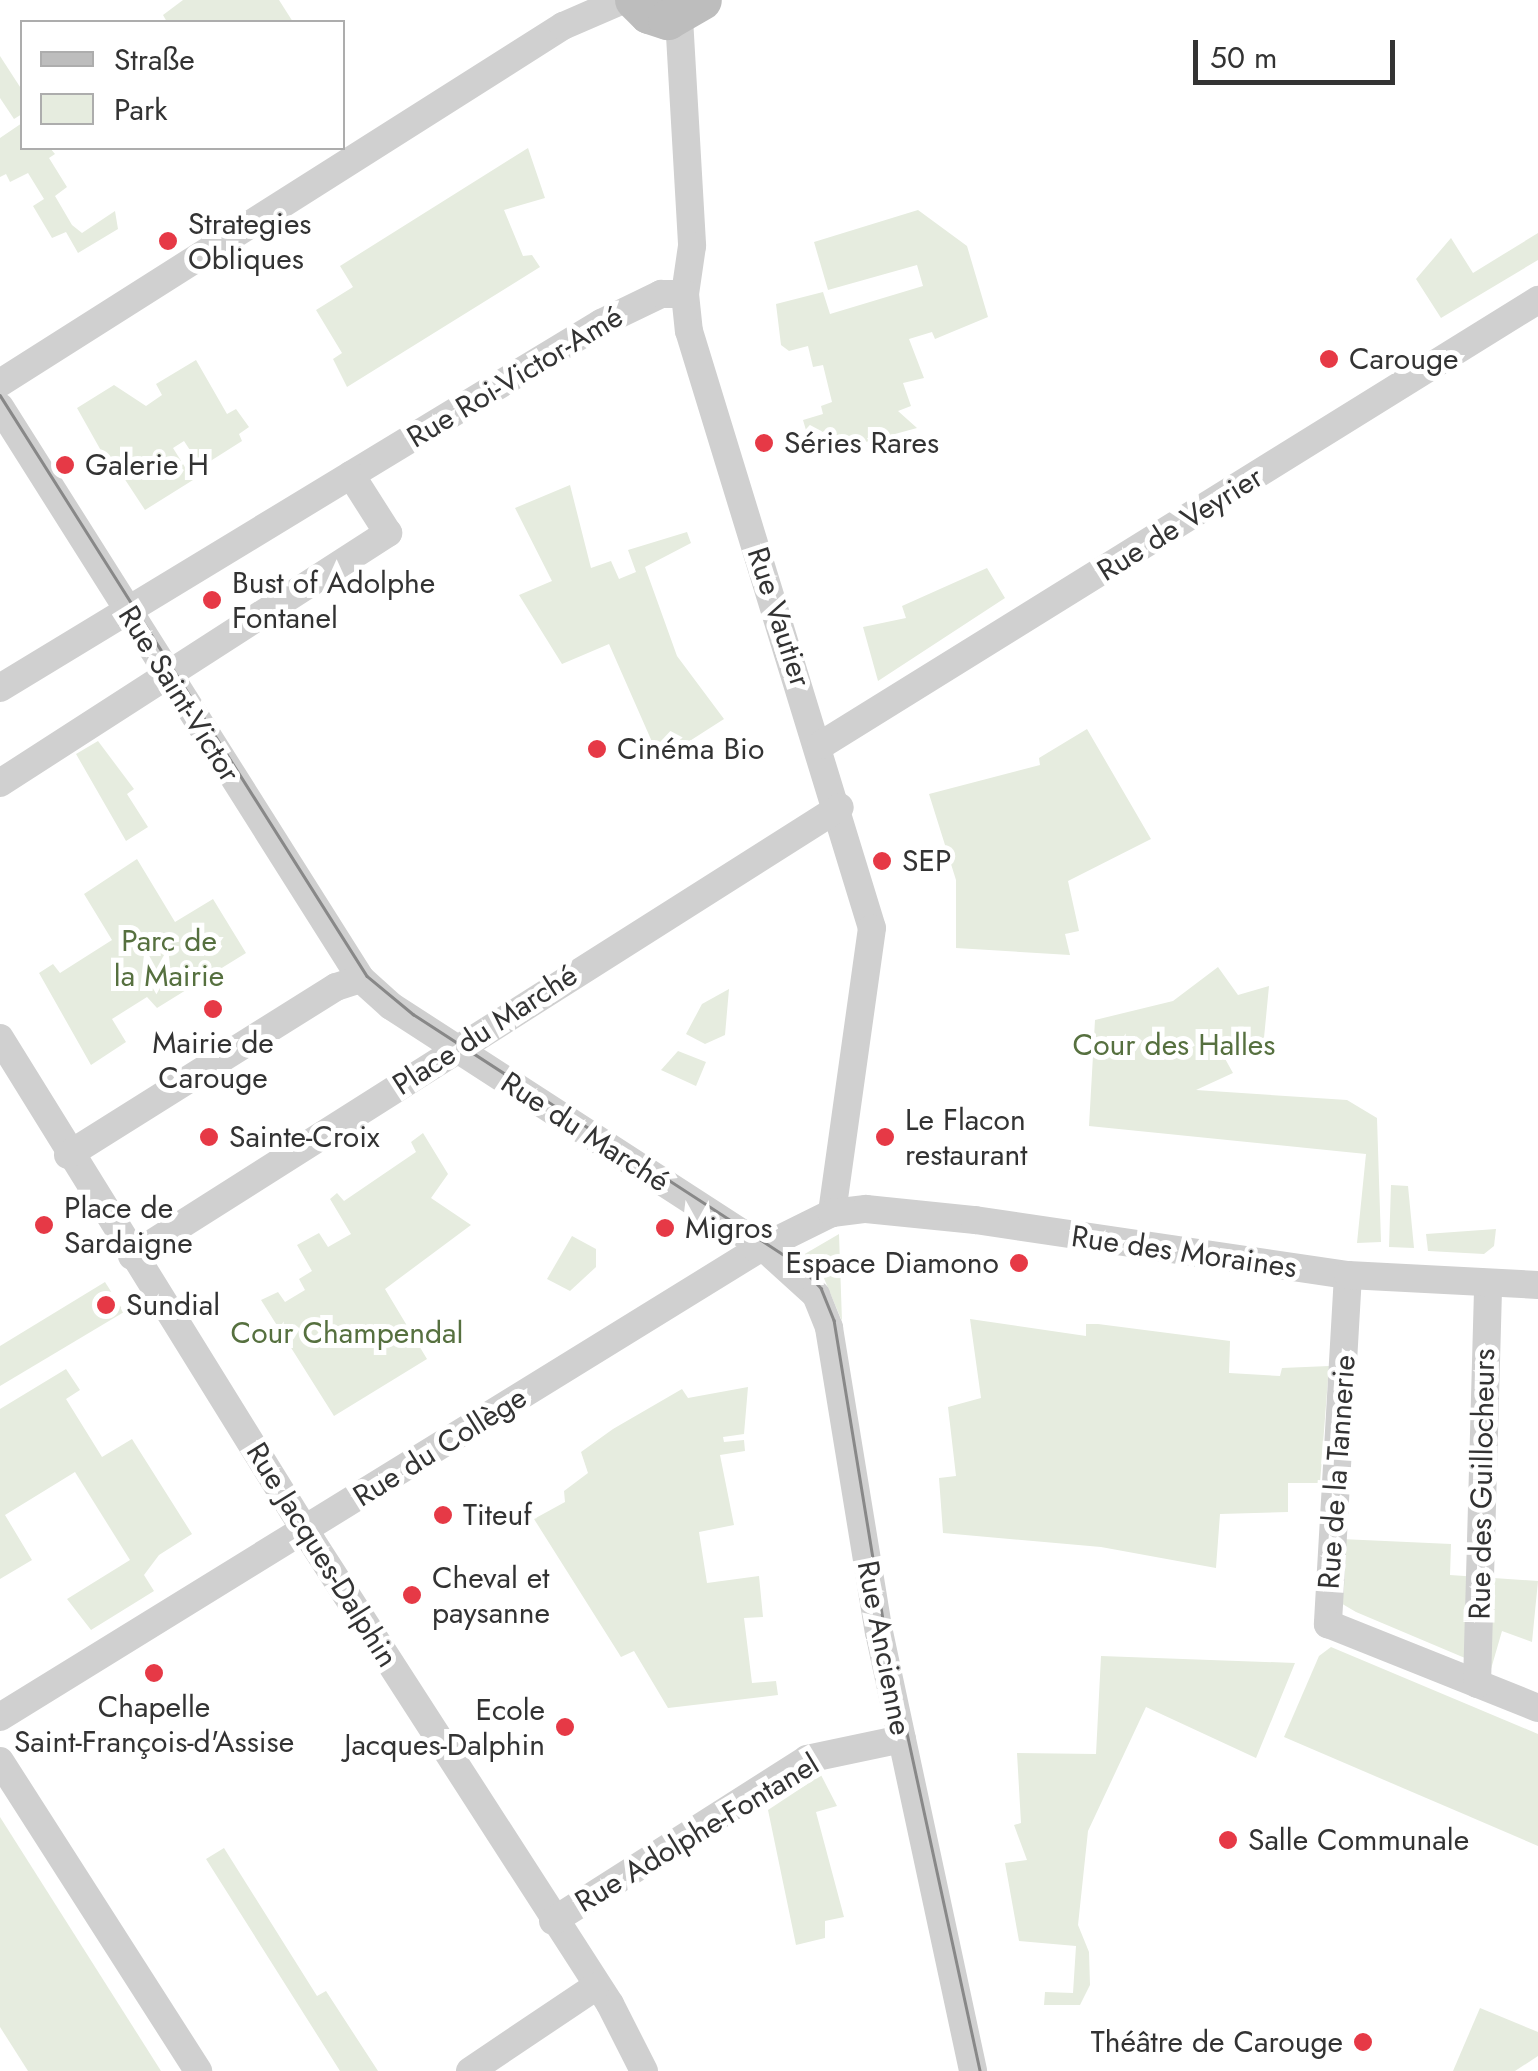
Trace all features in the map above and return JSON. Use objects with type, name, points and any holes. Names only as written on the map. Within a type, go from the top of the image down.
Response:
[{"type":"street","points":[[0,383],[564,26],[623,0]]},
{"type":"street","points":[[635,0],[649,14],[690,9]]},
{"type":"street","name":"Rue Vautier","points":[[690,9],[692,246],[685,294],[689,331],[840,806],[872,938],[832,1213]]},
{"type":"street","name":"Rue Roi-Victor-Amé","points":[[0,688],[601,323],[661,294],[685,294]]},
{"type":"street","name":"Rue de Veyrier","points":[[820,745],[1538,300]]},
{"type":"street","name":"Rue Saint-Victor","points":[[0,407],[362,979]]},
{"type":"street","points":[[0,784],[388,534],[352,475]]},
{"type":"street","name":"Place du Marché","points":[[132,1256],[453,1047],[840,806]]},
{"type":"street","points":[[68,1155],[336,987],[362,979]]},
{"type":"street","name":"Rue du Marché","points":[[362,979],[453,1047],[763,1247]]},
{"type":"street","name":"Rue Jacques-Dalphin","points":[[0,1038],[68,1155],[595,1987],[633,2040],[644,2071]]},
{"type":"street","name":"Rue des Moraines","points":[[832,1213],[866,1209],[975,1220],[1348,1275],[1538,1285]]},
{"type":"street","name":"Rue du Collège","points":[[0,1717],[763,1247],[832,1213]]},
{"type":"street","name":"Rue Ancienne","points":[[763,1247],[802,1276],[826,1316],[902,1740],[973,2071]]},
{"type":"street","name":"Rue de la Tannerie","points":[[1348,1275],[1328,1624],[1538,1708]]},
{"type":"street","name":"Rue des Guillocheurs","points":[[1477,1684],[1488,1284]]},
{"type":"street","name":"Rue Adolphe-Fontanel","points":[[553,1920],[807,1759],[902,1740]]},
{"type":"street","points":[[0,1761],[198,2071]]},
{"type":"street","points":[[470,2071],[595,1987]]},
{"type":"green space","points":[[183,0],[279,0],[292,20],[166,20],[163,15]]},
{"type":"green space","points":[[0,56],[20,87],[20,115],[14,119],[0,98]]},
{"type":"green space","points":[[20,124],[20,150],[52,150],[55,154],[49,158],[67,187],[55,196],[72,225],[82,233],[115,211],[118,229],[78,253],[66,232],[52,238],[33,206],[44,199],[28,173],[10,182],[6,174],[0,177],[0,138]]},
{"type":"green space","points":[[528,148],[545,198],[504,210],[523,256],[532,255],[540,267],[347,387],[333,359],[342,353],[316,310],[353,287],[340,266]]},
{"type":"green space","points":[[918,210],[967,246],[988,317],[935,339],[932,332],[909,339],[924,378],[903,383],[911,406],[898,411],[917,428],[840,449],[833,428],[808,437],[803,420],[823,414],[821,406],[832,402],[823,365],[813,367],[808,346],[789,351],[781,345],[776,304],[823,292],[830,314],[923,286],[917,265],[828,290],[814,242]]},
{"type":"green space","points":[[1538,233],[1538,260],[1441,318],[1416,279],[1451,238],[1473,273]]},
{"type":"green space","points":[[196,360],[227,414],[236,409],[249,427],[239,434],[242,441],[201,467],[184,441],[173,448],[193,480],[145,510],[124,478],[132,473],[127,464],[113,472],[77,408],[114,385],[146,406],[162,395],[156,384]]},
{"type":"green space","points":[[570,485],[591,568],[611,561],[619,579],[636,572],[628,550],[687,532],[691,543],[645,567],[677,656],[724,719],[660,760],[609,644],[562,664],[519,595],[552,581],[515,508]]},
{"type":"green space","points":[[987,568],[1005,598],[878,681],[863,627],[906,618],[902,606]]},
{"type":"green space","points":[[1087,729],[1151,839],[1068,881],[1079,931],[1065,934],[1070,955],[956,948],[956,880],[929,794],[1040,765],[1039,758]]},
{"type":"green space","points":[[98,741],[134,789],[127,794],[148,827],[126,841],[76,754]]},
{"type":"green space","name":"Parc de la Mairie","points":[[137,859],[175,922],[213,899],[246,953],[157,1008],[147,997],[112,1019],[126,1042],[91,1065],[39,973],[53,964],[60,973],[112,940],[84,894]]},
{"type":"green space","name":"Cour des Halles","points":[[1218,967],[1238,995],[1269,986],[1264,1038],[1218,1046],[1233,1073],[1196,1090],[1347,1100],[1377,1118],[1381,1242],[1357,1243],[1366,1154],[1089,1126],[1095,1020],[1173,1001]]},
{"type":"green space","points":[[729,989],[725,1035],[705,1044],[686,1034],[702,1004]]},
{"type":"green space","points":[[678,1051],[706,1062],[696,1086],[661,1070]]},
{"type":"green space","name":"Cour Champendal","points":[[423,1133],[448,1174],[431,1198],[471,1225],[385,1289],[427,1359],[334,1416],[261,1300],[278,1292],[285,1302],[305,1290],[299,1279],[312,1271],[297,1245],[319,1233],[328,1247],[351,1234],[330,1199],[337,1193],[344,1201],[416,1152],[411,1142]]},
{"type":"green space","points":[[1391,1185],[1408,1186],[1414,1248],[1389,1247]]},
{"type":"green space","points":[[1496,1229],[1494,1246],[1484,1254],[1428,1251],[1426,1234]]},
{"type":"green space","points":[[839,1234],[842,1321],[823,1276],[803,1255]]},
{"type":"green space","points":[[572,1236],[596,1249],[596,1267],[570,1291],[547,1279]]},
{"type":"green space","points":[[105,1282],[124,1312],[0,1386],[0,1346]]},
{"type":"green space","points":[[970,1319],[1086,1336],[1086,1324],[1098,1324],[1230,1341],[1229,1373],[1280,1376],[1282,1368],[1329,1366],[1320,1483],[1288,1483],[1288,1512],[1220,1514],[1216,1568],[1101,1547],[943,1533],[939,1478],[956,1476],[948,1407],[981,1398]]},
{"type":"green space","points":[[66,1369],[80,1390],[66,1399],[102,1457],[132,1439],[192,1534],[159,1555],[144,1575],[154,1591],[91,1630],[67,1599],[130,1560],[75,1472],[5,1515],[32,1560],[0,1579],[0,1409]]},
{"type":"green space","points":[[748,1387],[744,1434],[723,1437],[724,1442],[744,1440],[745,1451],[720,1455],[734,1525],[699,1532],[707,1583],[759,1576],[763,1617],[744,1618],[752,1683],[776,1681],[778,1695],[668,1708],[634,1651],[621,1657],[534,1519],[565,1502],[564,1491],[588,1473],[581,1452],[613,1429],[682,1389],[688,1398]]},
{"type":"green space","points":[[1341,1539],[1451,1544],[1450,1575],[1538,1581],[1532,1642],[1502,1631],[1491,1669],[1356,1612],[1339,1602]]},
{"type":"green space","points":[[1331,1647],[1538,1734],[1538,1846],[1284,1737],[1319,1656]]},
{"type":"green space","points":[[1101,1656],[1295,1663],[1256,1758],[1146,1707],[1088,1831],[1078,1925],[1089,1952],[1090,1985],[1080,2005],[1044,2005],[1045,1992],[1073,1993],[1076,1946],[1019,1941],[1005,1863],[1027,1860],[1014,1825],[1021,1823],[1017,1753],[1096,1754]]},
{"type":"green space","points":[[821,1775],[837,1806],[816,1812],[844,1917],[825,1921],[825,1938],[796,1945],[768,1810]]},
{"type":"green space","points":[[0,1817],[161,2071],[28,2071],[0,2027]]},
{"type":"green space","points":[[224,1848],[317,1996],[326,1991],[378,2071],[340,2071],[206,1859]]},
{"type":"green space","points":[[1480,2008],[1538,2032],[1538,2056],[1515,2071],[1453,2071]]},
{"type":"tram line","points":[[0,395],[367,976],[413,1014],[797,1263],[821,1288],[834,1320],[885,1631],[980,2071]]},
{"type":"place","name":"Strategies Obliques","points":[[168,241]]},
{"type":"place","name":"Carouge","points":[[1329,359]]},
{"type":"place","name":"Séries Rares","points":[[764,443]]},
{"type":"place","name":"Galerie H","points":[[65,465]]},
{"type":"place","name":"Bust of Adolphe Fontanel","points":[[212,600]]},
{"type":"place","name":"Cinéma Bio","points":[[597,749]]},
{"type":"place","name":"SEP","points":[[882,861]]},
{"type":"place","name":"Mairie de Carouge","points":[[213,1009]]},
{"type":"place","name":"Sainte-Croix","points":[[209,1137]]},
{"type":"place","name":"Le Flacon restaurant","points":[[885,1137]]},
{"type":"place","name":"Place de Sardaigne","points":[[44,1225]]},
{"type":"place","name":"Migros","points":[[665,1228]]},
{"type":"place","name":"Espace Diamono","points":[[1019,1263]]},
{"type":"place","name":"Sundial","points":[[106,1305]]},
{"type":"place","name":"Titeuf","points":[[443,1515]]},
{"type":"place","name":"Cheval et paysanne","points":[[412,1595]]},
{"type":"place","name":"Chapelle Saint-François-d'Assise","points":[[154,1673]]},
{"type":"place","name":"Ecole Jacques-Dalphin","points":[[565,1727]]},
{"type":"place","name":"Salle Communale","points":[[1228,1840]]},
{"type":"place","name":"Théâtre de Carouge","points":[[1363,2042]]}]
